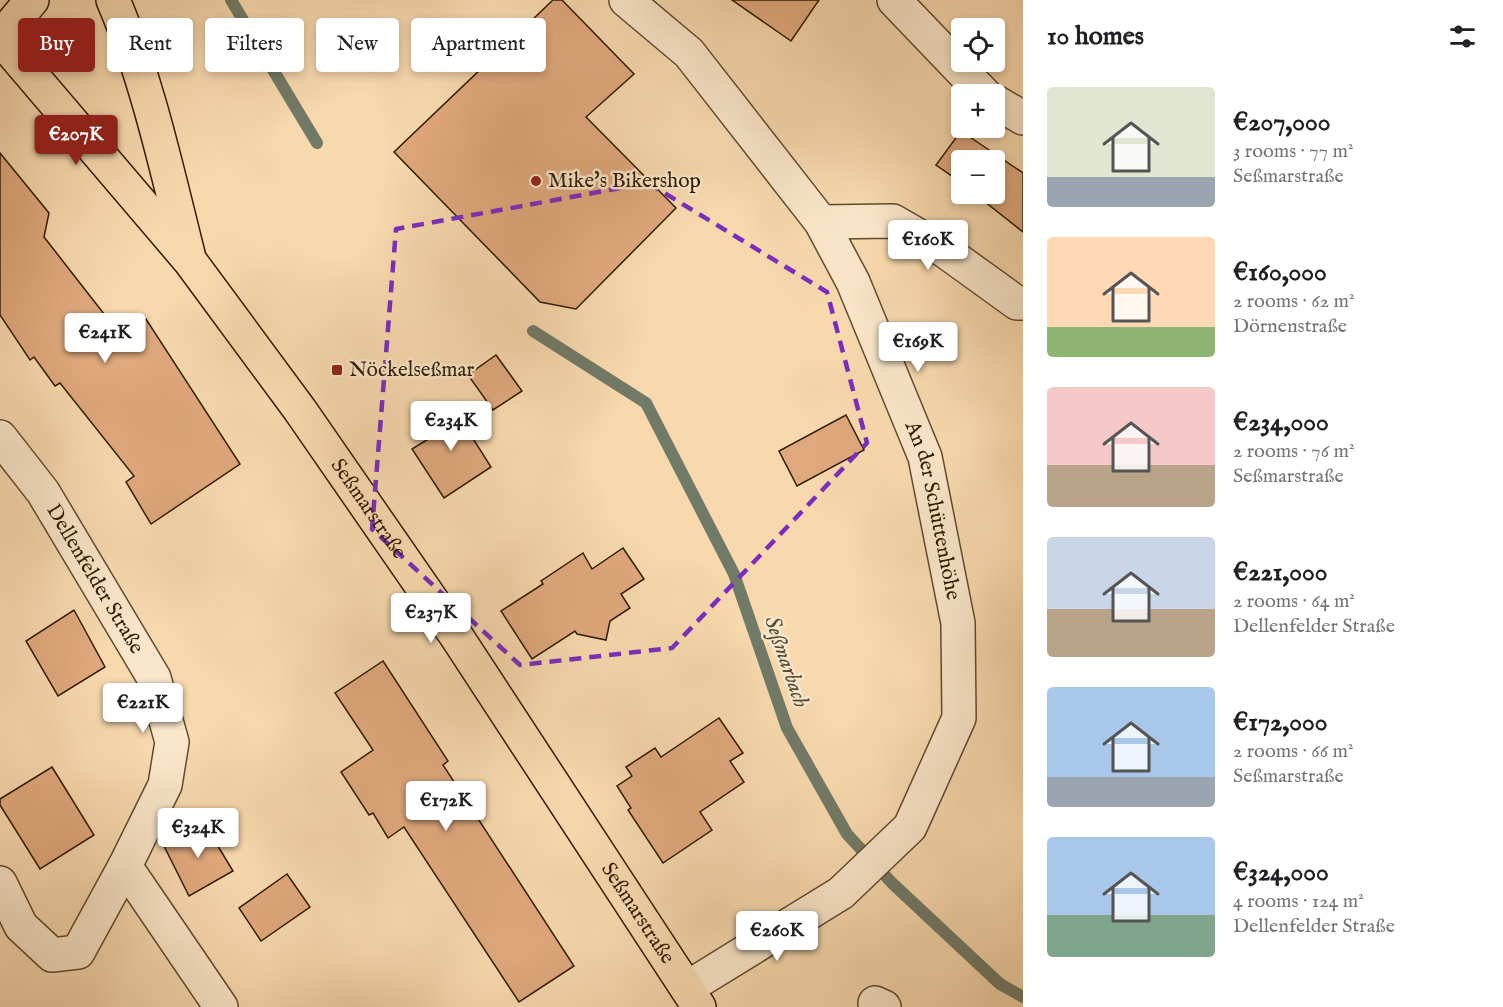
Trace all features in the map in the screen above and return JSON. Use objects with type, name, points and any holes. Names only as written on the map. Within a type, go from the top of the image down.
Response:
[{"type":"main road","points":[[0,38],[32,0]]},
{"type":"main road","points":[[112,0],[123,24],[190,261]]},
{"type":"main road","name":"Seßmarstraße","points":[[0,38],[190,261],[300,410],[455,634],[693,998]]},
{"type":"street","name":"An der Schüttenhöhe","points":[[626,0],[689,53],[821,222],[854,282],[925,457],[958,623],[959,718],[910,827],[841,893],[693,998]]},
{"type":"street","points":[[894,0],[974,84]]},
{"type":"street","points":[[1005,107],[1023,118]]},
{"type":"street","points":[[821,222],[892,221],[945,251],[1017,303],[1023,303]]},
{"type":"street","name":"Dellenfelder Straße","points":[[0,437],[44,492],[154,678],[172,742],[165,785],[125,866],[78,952],[52,955],[21,926],[0,883]]},
{"type":"street","points":[[125,866],[221,1007]]},
{"type":"highlighted area","points":[[648,183],[827,292],[867,443],[672,648],[520,665],[372,529],[396,229]]},
{"type":"building","name":"Mike's Bikershop","points":[[553,0],[562,0],[634,74],[586,117],[676,208],[576,309],[540,302],[394,152],[478,72],[546,72],[546,18],[534,18]]},
{"type":"building","points":[[732,0],[819,0],[791,41]]},
{"type":"building","points":[[956,138],[971,138],[989,150],[951,150],[951,175],[936,165]]},
{"type":"building","points":[[0,153],[49,213],[44,237],[122,337],[146,319],[240,464],[151,524],[126,482],[134,476],[60,383],[55,386],[34,357],[30,360],[0,315]]},
{"type":"building","points":[[1005,161],[1023,173],[1023,232],[988,204],[1005,204]]},
{"type":"building","points":[[496,355],[522,391],[493,410],[468,375]]},
{"type":"building","points":[[457,404],[479,432],[472,437],[491,467],[444,498],[412,449],[430,438],[423,428]]},
{"type":"building","points":[[846,415],[864,450],[797,486],[779,451]]},
{"type":"building","points":[[623,548],[644,579],[621,594],[630,608],[610,621],[606,640],[577,634],[575,631],[532,659],[501,611],[543,584],[541,581],[583,553],[592,569]]},
{"type":"building","points":[[74,610],[105,667],[58,696],[26,641]]},
{"type":"building","points":[[383,661],[448,761],[443,765],[574,966],[519,1002],[404,827],[388,838],[373,813],[369,815],[341,772],[373,750],[335,693]]},
{"type":"building","points":[[719,718],[743,753],[730,761],[744,782],[700,812],[712,830],[663,863],[628,810],[631,808],[617,786],[632,776],[626,767],[655,748],[661,757]]},
{"type":"building","points":[[52,767],[94,835],[40,869],[0,805],[0,799]]},
{"type":"building","points":[[204,823],[233,871],[189,896],[164,846]]},
{"type":"building","points":[[287,874],[310,907],[261,941],[239,908]]},
{"type":"waterway","name":"Seßmarbach","points":[[231,0],[317,143]]},
{"type":"waterway","name":"Seßmarbach","points":[[533,331],[646,403],[734,574],[787,728],[847,834],[892,883],[1000,984],[1023,997]]},
{"type":"place","name":"Mike's Bikershop","points":[[536,181]]},
{"type":"place","name":"Nöckelseßmar","points":[[337,370]]}]
